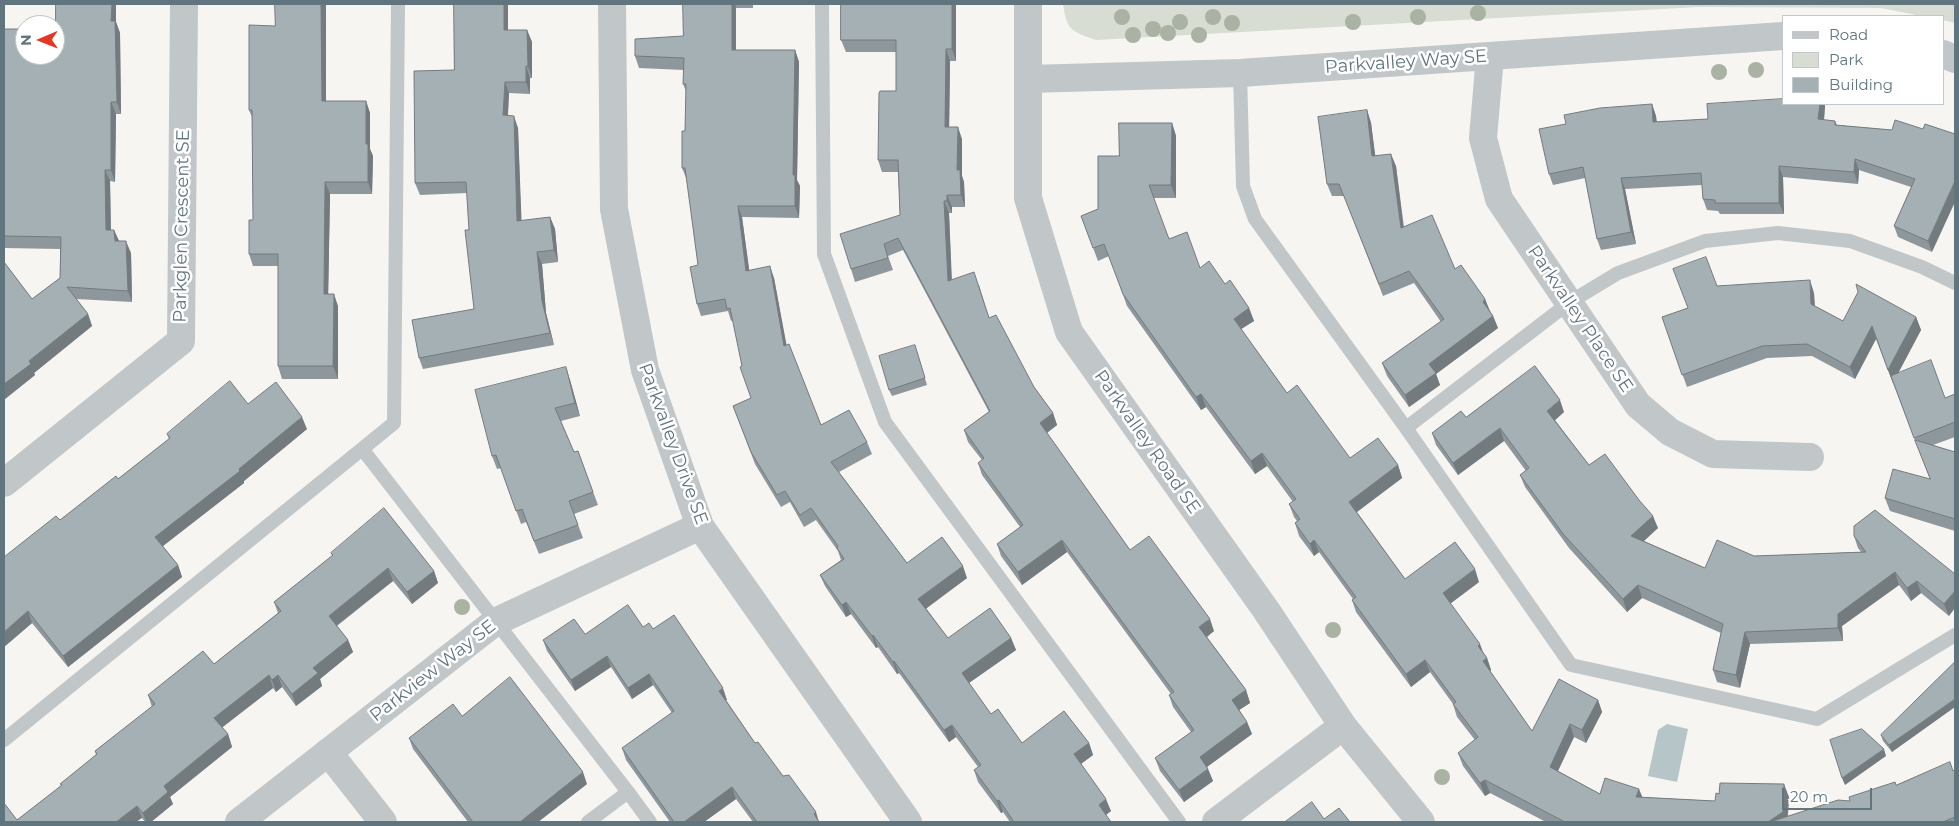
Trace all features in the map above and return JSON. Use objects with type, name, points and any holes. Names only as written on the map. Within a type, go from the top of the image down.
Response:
[{"type":"street","name":"Parkglen Crescent SE","points":[[4,483],[181,340],[184,4]]},
{"type":"street","name":"Parkvalley Drive SE","points":[[612,4],[614,209],[645,370],[700,526],[908,822]]},
{"type":"street","name":"Parkvalley Road SE","points":[[1028,4],[1028,198],[1068,332],[1266,610],[1343,726],[1421,822]]},
{"type":"street","name":"Parkvalley Way SE","points":[[1029,79],[1240,74],[1782,36]]},
{"type":"street","name":"Parkvalley Place SE","points":[[1490,56],[1483,138],[1499,199],[1570,302],[1638,406],[1670,432],[1713,454],[1810,457]]},
{"type":"street","name":"Parkview Way SE","points":[[239,822],[495,622],[700,526]]},
{"type":"street","points":[[1216,822],[1343,726]]},
{"type":"street","points":[[328,752],[382,822]]},
{"type":"lane","points":[[4,740],[394,423],[398,4]]},
{"type":"lane","points":[[822,4],[824,254],[885,422],[1179,822]]},
{"type":"lane","points":[[1240,74],[1243,186],[1255,219],[1406,428],[1571,665],[1817,719],[1955,635]]},
{"type":"lane","points":[[1406,428],[1570,302],[1618,273],[1705,241],[1778,233],[1850,241],[1922,268],[1955,283]]},
{"type":"lane","points":[[363,450],[650,822]]},
{"type":"lane","points":[[588,822],[628,792]]},
{"type":"green space","points":[[1063,4],[1955,4],[1955,23],[1944,20],[1944,15],[1916,15],[1881,8],[1699,7],[1096,40],[1076,32],[1066,20]]},
{"type":"shaded area","points":[[1667,724],[1688,729],[1677,782],[1648,776],[1658,730]]},
{"type":"building","points":[[56,4],[112,4],[111,21],[115,21],[117,102],[111,102],[111,170],[105,170],[106,230],[114,230],[115,241],[126,241],[128,291],[67,287],[88,314],[29,361],[31,364],[4,384],[4,262],[32,299],[60,278],[61,237],[4,236],[4,29],[15,29],[15,65],[65,65],[65,15],[56,15]]},
{"type":"building","points":[[275,4],[321,4],[322,101],[366,101],[368,182],[325,182],[324,294],[334,294],[333,366],[278,366],[278,254],[249,254],[249,220],[253,220],[252,110],[249,110],[249,25],[275,26]]},
{"type":"building","points":[[454,4],[504,4],[504,30],[527,30],[528,66],[526,66],[526,82],[505,82],[503,115],[514,116],[517,221],[550,217],[554,250],[537,252],[542,301],[550,333],[419,358],[412,320],[474,309],[465,230],[469,230],[466,182],[415,183],[414,71],[454,70]]},
{"type":"building","points":[[683,4],[732,4],[732,50],[795,50],[793,175],[795,175],[795,206],[738,206],[746,271],[770,266],[784,346],[789,344],[821,425],[849,410],[867,442],[831,462],[907,563],[942,537],[963,566],[918,599],[948,638],[990,608],[1011,638],[962,673],[991,714],[998,709],[1022,743],[1064,711],[1089,743],[1074,754],[1106,799],[1099,805],[1111,822],[1014,822],[999,800],[997,801],[974,770],[981,765],[952,725],[944,730],[894,661],[846,602],[842,605],[820,575],[844,559],[837,548],[838,546],[811,508],[800,515],[785,491],[777,495],[751,452],[733,406],[751,398],[740,367],[742,366],[730,308],[727,309],[725,299],[697,304],[690,267],[698,265],[685,168],[682,168],[682,131],[685,131],[686,84],[683,84],[684,58],[635,56],[635,39],[683,36]]},
{"type":"building","points":[[841,4],[952,4],[952,49],[946,49],[945,127],[958,127],[957,170],[960,170],[961,195],[947,195],[947,201],[944,201],[948,281],[974,272],[989,318],[996,315],[1034,387],[1053,413],[1040,423],[1130,550],[1149,536],[1210,619],[1199,627],[1246,690],[1232,700],[1247,722],[1200,757],[1208,769],[1179,790],[1155,758],[1194,730],[1169,695],[1174,692],[1062,540],[1018,572],[997,544],[1023,525],[978,463],[984,458],[964,430],[990,411],[898,238],[884,244],[888,258],[851,269],[840,234],[900,215],[898,160],[878,160],[879,93],[880,91],[896,91],[896,40],[841,40]]},
{"type":"building","points":[[1782,99],[1782,105],[1820,105],[1818,119],[1835,121],[1835,125],[1892,130],[1895,120],[1923,129],[1925,124],[1955,134],[1955,181],[1928,241],[1894,226],[1915,179],[1855,159],[1854,172],[1779,166],[1779,203],[1715,203],[1715,200],[1703,199],[1701,173],[1621,178],[1631,232],[1597,239],[1583,167],[1549,174],[1539,129],[1566,124],[1564,115],[1600,108],[1652,104],[1653,122],[1708,119],[1707,104]]},
{"type":"building","points":[[1367,110],[1372,156],[1391,154],[1401,228],[1432,215],[1455,269],[1461,265],[1485,299],[1483,302],[1493,316],[1429,364],[1436,373],[1405,395],[1382,363],[1444,319],[1409,271],[1379,284],[1339,184],[1327,184],[1318,117]]},
{"type":"building","points":[[1119,123],[1172,123],[1171,185],[1149,185],[1169,239],[1187,232],[1200,268],[1209,261],[1225,284],[1230,280],[1249,308],[1234,319],[1287,393],[1297,385],[1350,458],[1378,438],[1398,465],[1349,502],[1405,579],[1455,542],[1475,569],[1443,593],[1480,644],[1478,646],[1487,658],[1483,661],[1532,731],[1559,679],[1598,700],[1582,730],[1570,724],[1550,767],[1600,794],[1605,778],[1639,789],[1636,797],[1715,801],[1716,793],[1719,794],[1720,783],[1784,784],[1783,812],[1768,822],[1565,822],[1485,780],[1480,783],[1458,753],[1478,737],[1453,704],[1456,702],[1425,660],[1406,674],[1352,600],[1356,597],[1314,540],[1310,544],[1295,523],[1300,519],[1289,504],[1296,499],[1262,453],[1251,461],[1201,394],[1196,397],[1123,294],[1104,244],[1093,248],[1081,216],[1098,209],[1098,156],[1119,156]]},
{"type":"building","points":[[1706,257],[1717,286],[1810,280],[1811,304],[1843,321],[1858,292],[1856,284],[1916,317],[1888,370],[1872,326],[1850,367],[1807,344],[1762,346],[1682,375],[1662,317],[1688,308],[1673,269]]},
{"type":"building","points":[[915,345],[925,378],[889,390],[879,356]]},
{"type":"building","points":[[1931,360],[1945,398],[1955,394],[1955,422],[1914,438],[1891,376]]},
{"type":"building","points":[[1535,366],[1560,400],[1547,411],[1589,465],[1605,454],[1653,516],[1631,536],[1705,568],[1717,540],[1754,556],[1866,552],[1854,536],[1854,526],[1875,510],[1955,574],[1955,591],[1944,604],[1917,581],[1907,588],[1895,572],[1838,614],[1838,628],[1745,632],[1736,675],[1713,670],[1723,624],[1638,585],[1623,599],[1564,535],[1520,475],[1529,468],[1500,428],[1453,463],[1432,433],[1461,411],[1466,417]]},
{"type":"building","points":[[566,367],[575,403],[555,408],[574,452],[578,451],[593,492],[569,501],[578,525],[534,541],[522,509],[516,511],[496,455],[492,456],[475,390]]},
{"type":"building","points":[[230,381],[248,404],[276,382],[302,417],[239,469],[240,471],[155,537],[178,565],[63,656],[28,611],[4,632],[4,557],[56,516],[60,520],[116,476],[118,479],[170,438],[167,434]]},
{"type":"building","points":[[1915,440],[1955,452],[1955,519],[1885,498],[1893,469],[1930,479]]},
{"type":"building","points":[[384,508],[434,571],[407,592],[388,568],[329,616],[348,640],[313,668],[318,673],[292,694],[278,675],[272,680],[269,675],[214,718],[228,734],[164,786],[168,792],[143,813],[137,806],[116,822],[4,822],[4,803],[17,820],[62,785],[60,784],[97,754],[95,751],[155,704],[148,695],[203,651],[214,664],[281,611],[274,602],[333,555],[331,553]]},
{"type":"building","points":[[628,605],[643,627],[649,623],[653,629],[674,615],[723,688],[719,691],[755,743],[758,742],[783,776],[789,775],[816,812],[814,814],[819,822],[757,822],[732,787],[684,822],[674,822],[622,748],[674,711],[649,674],[628,688],[607,656],[571,680],[543,640],[574,619],[585,634]]},
{"type":"building","points":[[1955,662],[1955,699],[1889,745],[1881,735]]},
{"type":"building","points":[[510,677],[583,772],[520,822],[473,822],[409,738],[453,704],[462,716]]},
{"type":"building","points":[[1862,729],[1884,749],[1842,778],[1830,740]]},
{"type":"building","points":[[1950,762],[1953,771],[1955,769],[1955,817],[1943,822],[1770,822],[1838,800],[1850,801],[1849,797],[1895,782],[1896,785]]},
{"type":"building","points":[[1312,802],[1324,819],[1339,808],[1350,822],[1285,822]]}]
